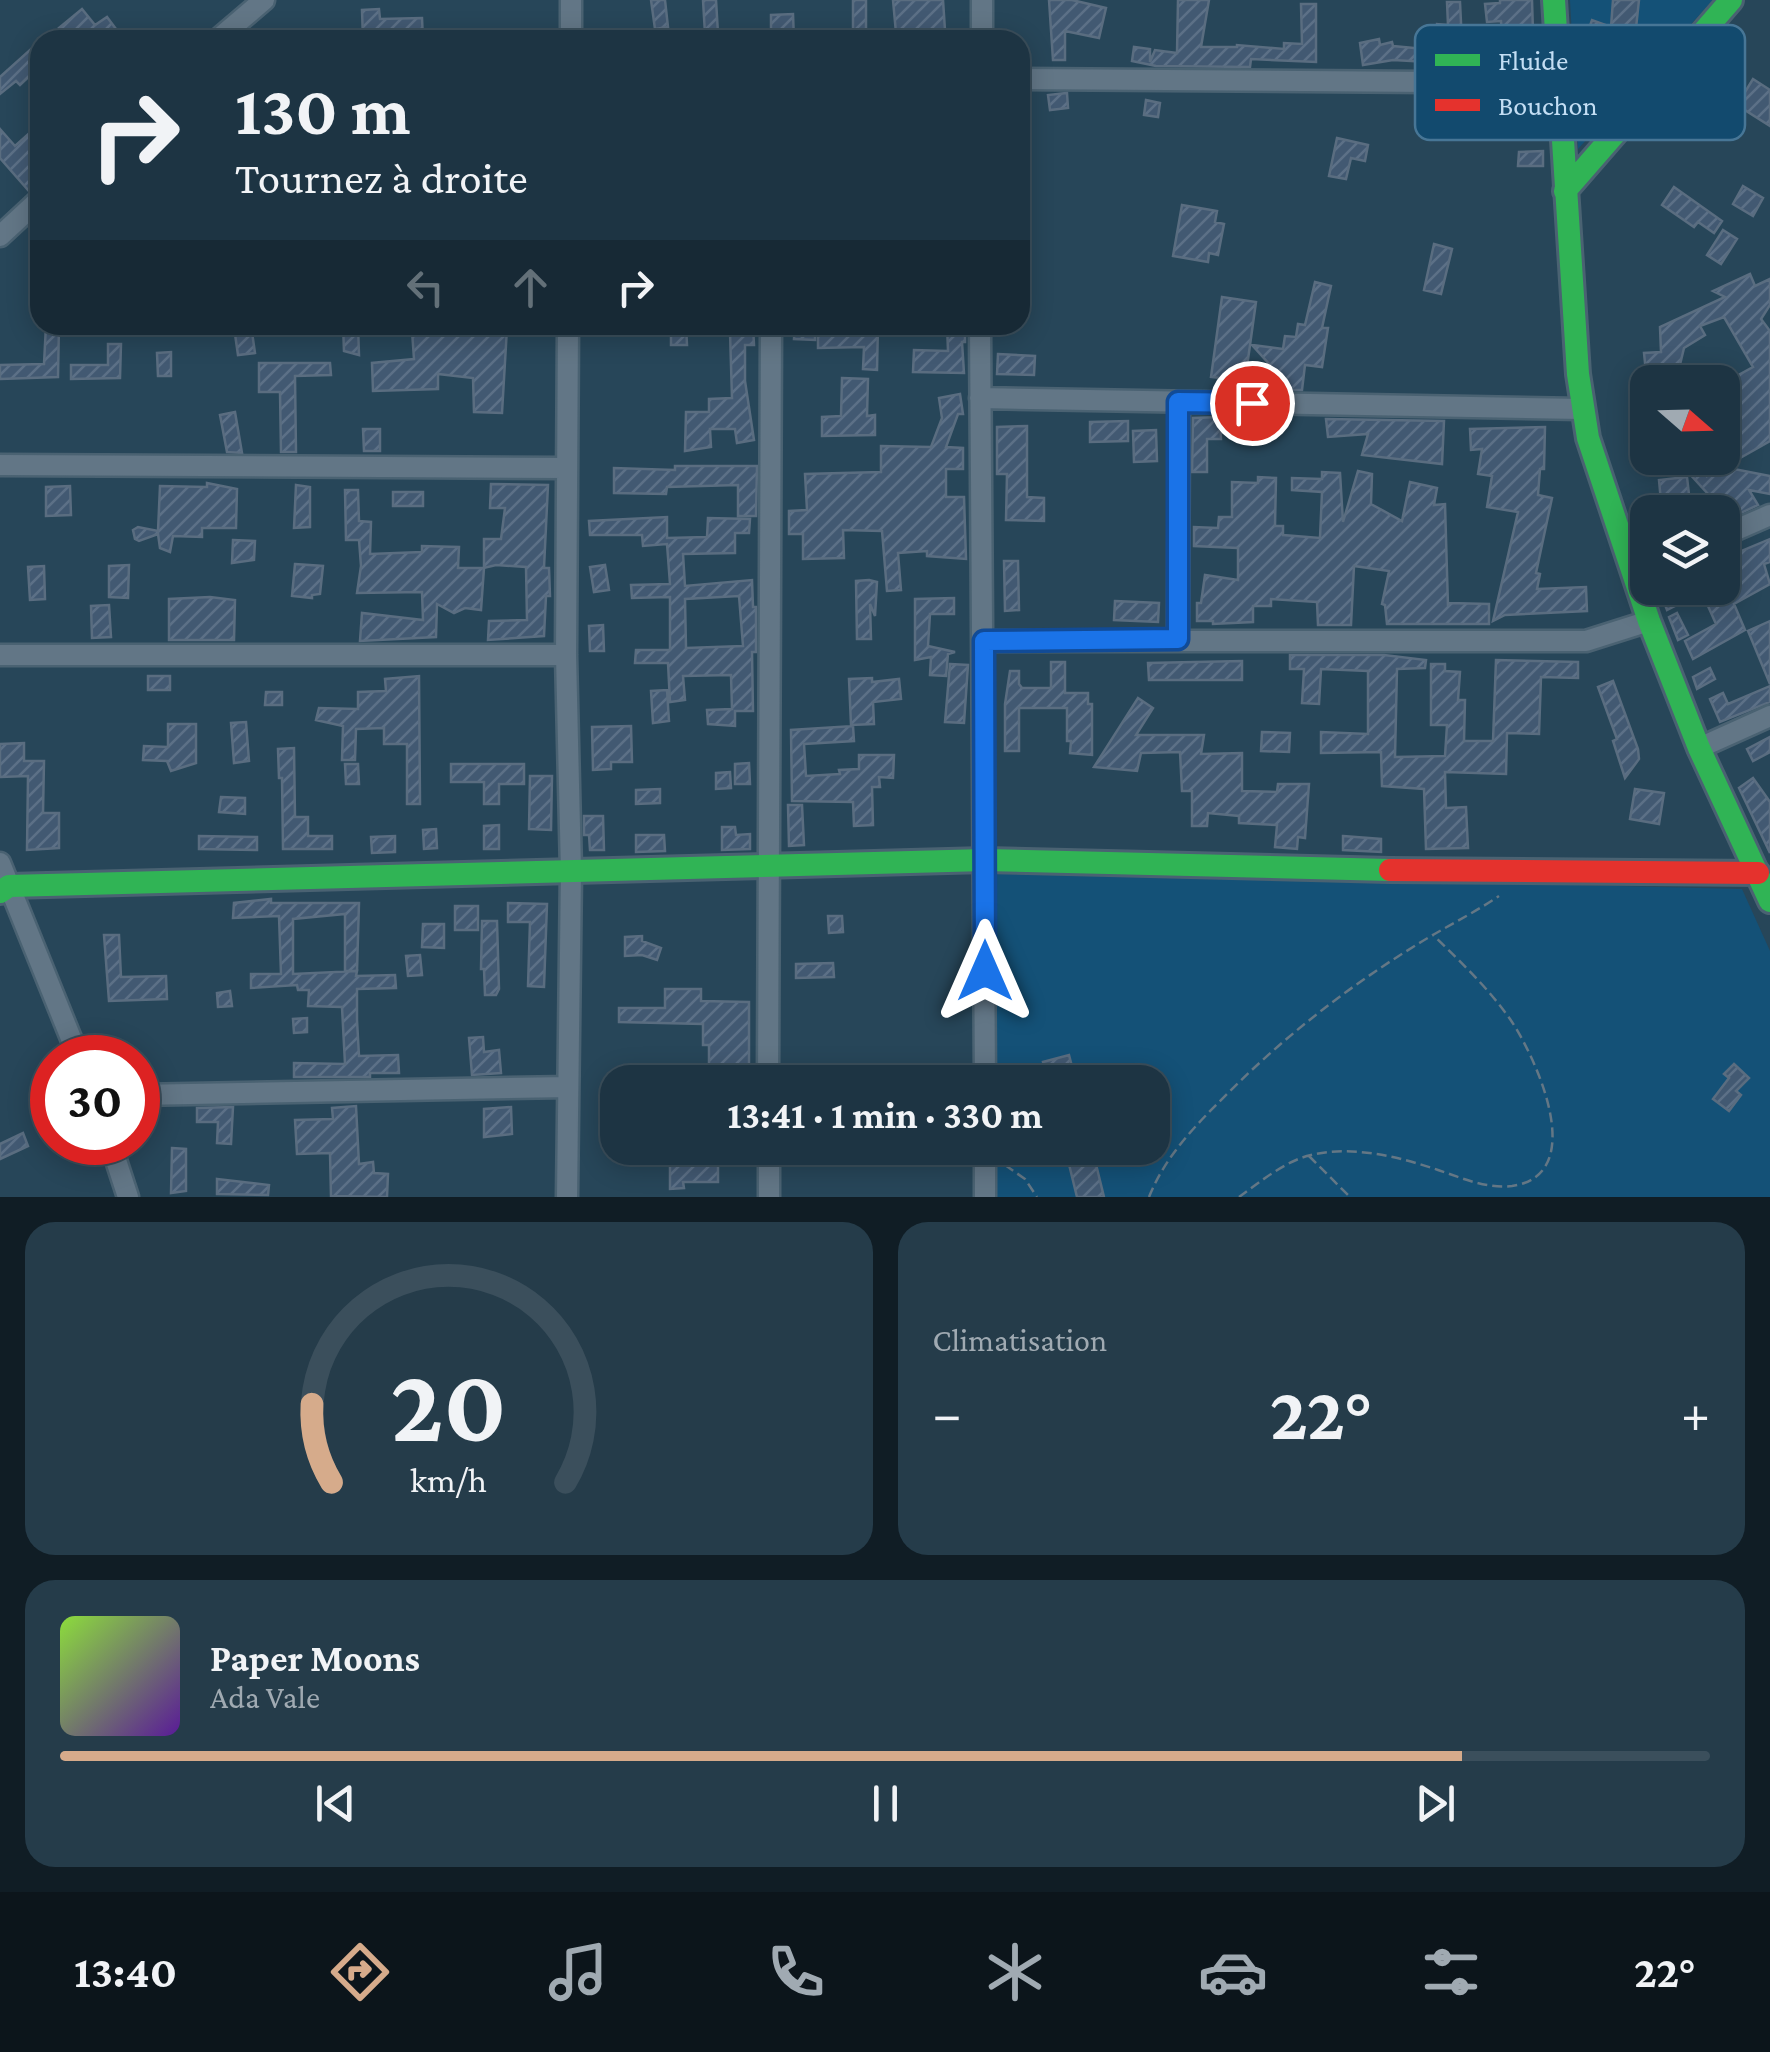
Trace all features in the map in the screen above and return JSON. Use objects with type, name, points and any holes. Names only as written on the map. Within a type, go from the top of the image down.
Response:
[{"type":"street","points":[[229,30],[264,0]]},
{"type":"street","points":[[571,30],[572,0]]},
{"type":"street","points":[[982,0],[982,30]]},
{"type":"street","points":[[1554,0],[1555,25]]},
{"type":"street","points":[[1709,25],[1731,0]]},
{"type":"street","points":[[1030,79],[1415,83]]},
{"type":"street","points":[[1562,140],[1581,408],[1588,438],[1630,546]]},
{"type":"street","points":[[1565,192],[1610,140]]},
{"type":"street","points":[[0,236],[30,208]]},
{"type":"street","points":[[567,1197],[572,870],[566,654],[568,335]]},
{"type":"street","points":[[768,1065],[770,335]]},
{"type":"street","points":[[980,335],[984,1065]]},
{"type":"street","points":[[980,398],[1581,408]]},
{"type":"street","points":[[1178,402],[1178,639]]},
{"type":"street","points":[[0,465],[567,468]]},
{"type":"street","points":[[1740,528],[1770,516]]},
{"type":"street","points":[[1646,605],[1698,748],[1770,901]]},
{"type":"street","points":[[984,641],[1586,642],[1649,621]]},
{"type":"street","points":[[0,655],[566,654]]},
{"type":"street","points":[[1698,748],[1770,716]]},
{"type":"street","points":[[4,889],[985,860],[1533,874],[1758,873]]},
{"type":"street","points":[[0,863],[4,889],[70,1035]]},
{"type":"street","points":[[160,1095],[568,1087]]},
{"type":"street","points":[[118,1165],[128,1197]]},
{"type":"street","points":[[768,1165],[769,1197]]},
{"type":"street","points":[[984,1165],[985,1197]]},
{"type":"path","points":[[1149,1197],[1184,1137],[1318,1011],[1503,894]]},
{"type":"path","points":[[1239,1197],[1308,1155],[1359,1152],[1412,1162],[1482,1185],[1513,1186],[1548,1165],[1554,1131],[1531,1054],[1489,991],[1434,935]]},
{"type":"path","points":[[1308,1155],[1350,1197]]},
{"type":"path","points":[[1005,1165],[1024,1178],[1036,1197]]},
{"type":"shaded area","points":[[1570,0],[1713,0],[1690,25],[1571,25]]},
{"type":"shaded area","points":[[994,871],[1742,889],[1770,951],[1770,1197],[994,1197],[994,1165],[1170,1165],[1170,1065],[994,1065]]},
{"type":"building","points":[[651,0],[665,0],[668,27],[655,29]]},
{"type":"building","points":[[703,0],[716,0],[718,30],[705,30]]},
{"type":"building","points":[[853,0],[866,0],[866,30],[853,30]]},
{"type":"building","points":[[893,0],[943,0],[945,30],[896,30]]},
{"type":"building","points":[[1049,0],[1072,0],[1106,8],[1099,38],[1065,31],[1065,60],[1053,60]]},
{"type":"building","points":[[1178,0],[1209,0],[1201,47],[1284,49],[1284,43],[1302,44],[1301,4],[1316,4],[1316,62],[1251,59],[1250,67],[1156,66],[1132,61],[1134,47],[1150,49],[1150,62],[1155,50],[1177,53]]},
{"type":"building","points":[[1532,0],[1533,25],[1487,22],[1485,4]]},
{"type":"building","points":[[1613,0],[1639,0],[1636,25],[1611,25]]},
{"type":"building","points":[[1447,2],[1460,2],[1461,25],[1448,25]]},
{"type":"building","points":[[82,9],[95,25],[107,17],[117,30],[61,30]]},
{"type":"building","points":[[379,9],[380,19],[422,18],[423,30],[363,30],[362,10]]},
{"type":"building","points":[[793,14],[794,30],[771,30],[771,15]]},
{"type":"building","points":[[1379,39],[1380,45],[1392,42],[1393,46],[1415,48],[1415,61],[1363,65],[1360,43]]},
{"type":"building","points":[[30,50],[30,76],[20,85],[16,81],[0,94],[0,77]]},
{"type":"building","points":[[1753,79],[1770,90],[1770,126],[1745,110],[1745,92]]},
{"type":"building","points":[[1067,93],[1068,108],[1050,110],[1048,95]]},
{"type":"building","points":[[1146,100],[1160,103],[1158,117],[1144,115]]},
{"type":"building","points":[[0,129],[15,146],[30,133],[30,188],[28,190],[0,158]]},
{"type":"building","points":[[1337,138],[1368,145],[1365,161],[1351,158],[1346,179],[1329,176]]},
{"type":"building","points":[[1543,151],[1543,166],[1518,166],[1519,152]]},
{"type":"building","points":[[1743,186],[1763,198],[1753,216],[1733,204]]},
{"type":"building","points":[[1674,187],[1722,221],[1714,233],[1698,222],[1694,227],[1662,205]]},
{"type":"building","points":[[1182,205],[1217,211],[1215,222],[1224,224],[1218,255],[1209,253],[1208,262],[1173,256]]},
{"type":"building","points":[[1723,230],[1737,239],[1721,264],[1707,255]]},
{"type":"building","points":[[1434,244],[1452,249],[1441,294],[1424,290]]},
{"type":"building","points":[[1750,274],[1755,286],[1770,279],[1770,305],[1761,319],[1770,331],[1770,441],[1740,458],[1740,374],[1753,367],[1724,317],[1700,326],[1705,335],[1684,348],[1680,365],[1645,365],[1644,353],[1661,352],[1660,327],[1725,297],[1713,291]]},
{"type":"building","points":[[1315,282],[1331,286],[1322,328],[1328,328],[1322,367],[1305,365],[1302,390],[1278,390],[1280,376],[1252,345],[1283,349],[1285,336],[1296,337],[1298,324],[1305,325]]},
{"type":"building","points":[[1222,297],[1256,302],[1245,381],[1211,377]]},
{"type":"building","points":[[45,335],[59,335],[58,377],[0,379],[0,365],[44,364]]},
{"type":"building","points":[[235,335],[252,335],[255,353],[238,355]]},
{"type":"building","points":[[343,335],[358,335],[359,355],[344,351]]},
{"type":"building","points":[[412,335],[507,335],[502,413],[474,412],[473,378],[438,374],[438,389],[373,391],[372,363],[414,359]]},
{"type":"building","points":[[671,335],[686,335],[687,345],[671,345]]},
{"type":"building","points":[[730,335],[754,335],[754,345],[745,345],[745,381],[754,440],[737,443],[735,429],[710,429],[711,447],[685,451],[686,412],[709,412],[709,399],[732,398]]},
{"type":"building","points":[[794,335],[815,335],[815,340],[794,339]]},
{"type":"building","points":[[818,335],[878,335],[877,370],[863,369],[864,347],[818,348]]},
{"type":"building","points":[[947,335],[965,335],[964,373],[913,372],[914,350],[948,351]]},
{"type":"building","points":[[108,344],[121,344],[120,378],[71,379],[71,365],[108,365]]},
{"type":"building","points":[[171,352],[171,376],[158,376],[157,353]]},
{"type":"building","points":[[998,354],[1035,356],[1034,375],[997,374]]},
{"type":"building","points":[[259,363],[330,363],[331,375],[295,376],[296,452],[281,452],[280,392],[259,392]]},
{"type":"building","points":[[842,378],[868,379],[867,416],[875,415],[875,435],[822,436],[822,417],[841,416]]},
{"type":"building","points":[[960,394],[963,414],[958,414],[946,447],[963,448],[963,469],[946,469],[946,497],[964,497],[966,559],[927,556],[927,551],[898,553],[901,590],[887,591],[882,531],[843,530],[844,558],[803,559],[803,534],[789,534],[789,511],[807,510],[805,474],[881,472],[881,446],[931,447],[942,418],[939,398]]},
{"type":"building","points":[[235,412],[242,453],[227,452],[220,415]]},
{"type":"building","points":[[1220,417],[1221,439],[1207,439],[1207,472],[1192,472],[1193,418]]},
{"type":"building","points":[[1326,419],[1444,421],[1442,464],[1362,455],[1368,434],[1328,437]]},
{"type":"building","points":[[1128,421],[1128,441],[1090,442],[1090,422]]},
{"type":"building","points":[[1027,426],[1027,497],[1044,498],[1044,521],[1006,520],[1007,474],[997,474],[997,427]]},
{"type":"building","points":[[1545,427],[1544,469],[1540,469],[1538,495],[1552,498],[1536,573],[1540,574],[1537,589],[1586,587],[1587,611],[1505,615],[1493,621],[1518,512],[1487,507],[1492,476],[1478,474],[1482,449],[1471,450],[1470,429]]},
{"type":"building","points":[[363,429],[380,429],[380,451],[364,451]]},
{"type":"building","points":[[1156,430],[1157,461],[1134,462],[1133,431]]},
{"type":"building","points":[[675,466],[757,466],[756,516],[738,516],[738,485],[667,487],[666,494],[614,493],[614,468],[675,470]]},
{"type":"building","points":[[1740,470],[1770,476],[1770,494],[1749,490],[1758,505],[1740,513],[1740,495],[1709,495],[1691,475],[1740,475]]},
{"type":"building","points":[[1358,471],[1372,474],[1371,504],[1402,521],[1410,482],[1437,488],[1434,505],[1445,504],[1448,606],[1489,604],[1489,624],[1387,624],[1382,604],[1389,571],[1354,566],[1351,625],[1318,625],[1317,602],[1271,599],[1271,606],[1253,606],[1253,622],[1197,621],[1197,603],[1201,603],[1205,575],[1238,580],[1238,548],[1194,546],[1194,527],[1218,528],[1219,517],[1232,517],[1232,482],[1258,483],[1258,477],[1276,478],[1275,526],[1283,526],[1283,535],[1320,538],[1322,492],[1292,490],[1292,478],[1322,479],[1322,472],[1340,473],[1343,522]]},
{"type":"building","points":[[1687,477],[1689,495],[1660,495],[1659,480]]},
{"type":"building","points":[[207,483],[237,489],[236,528],[202,528],[202,537],[173,536],[170,552],[160,548],[158,534],[135,539],[133,530],[138,527],[158,531],[160,486],[207,487]]},
{"type":"building","points":[[491,484],[548,485],[544,568],[549,568],[550,596],[546,596],[544,636],[488,640],[489,621],[527,620],[526,567],[484,568],[484,539],[501,539],[505,508],[490,508]]},
{"type":"building","points":[[296,485],[310,487],[310,527],[294,528]]},
{"type":"building","points":[[70,486],[71,515],[46,516],[46,487]]},
{"type":"building","points":[[345,490],[358,490],[359,521],[371,522],[370,554],[422,552],[422,546],[459,547],[458,568],[484,568],[481,610],[465,608],[454,613],[437,604],[436,637],[360,641],[362,613],[423,620],[422,592],[357,593],[359,540],[346,540]]},
{"type":"building","points":[[393,492],[423,492],[423,506],[393,506]]},
{"type":"building","points":[[667,517],[667,538],[707,537],[708,518],[750,519],[749,533],[735,533],[735,553],[683,554],[685,586],[752,580],[756,607],[753,711],[735,711],[735,726],[708,724],[707,710],[732,709],[731,675],[683,676],[685,700],[670,702],[668,663],[635,663],[636,650],[670,650],[670,597],[632,598],[631,585],[670,584],[667,544],[643,546],[642,535],[590,535],[589,521]],"holes":[[[739,596],[743,646],[686,648],[685,599]]]},
{"type":"building","points":[[1770,539],[1770,562],[1764,564],[1770,584],[1740,601],[1740,552]]},
{"type":"building","points":[[233,540],[255,541],[254,560],[232,563]]},
{"type":"building","points":[[1004,561],[1018,561],[1019,610],[1005,611]]},
{"type":"building","points":[[295,564],[323,566],[320,594],[312,598],[292,596]]},
{"type":"building","points":[[129,565],[128,598],[109,597],[109,566]]},
{"type":"building","points":[[605,565],[609,590],[594,592],[590,567]]},
{"type":"building","points":[[44,566],[45,599],[30,600],[28,567]]},
{"type":"building","points":[[856,581],[877,582],[875,616],[870,604],[871,639],[857,639]]},
{"type":"building","points":[[954,598],[954,614],[930,614],[928,646],[955,652],[948,654],[946,676],[930,675],[931,657],[915,660],[915,599]]},
{"type":"building","points":[[169,599],[235,600],[234,640],[169,640]]},
{"type":"building","points":[[1115,601],[1159,603],[1158,622],[1114,620]]},
{"type":"building","points":[[109,605],[111,637],[92,638],[91,606]]},
{"type":"building","points":[[1708,605],[1734,605],[1745,630],[1693,659],[1685,641],[1716,624]]},
{"type":"building","points":[[1677,613],[1688,635],[1678,640],[1669,617]]},
{"type":"building","points":[[1770,621],[1770,684],[1748,631]]},
{"type":"building","points":[[603,625],[604,651],[590,651],[589,626]]},
{"type":"building","points":[[1290,655],[1384,655],[1426,660],[1425,668],[1397,669],[1395,757],[1445,756],[1447,725],[1431,725],[1431,664],[1445,664],[1445,671],[1460,672],[1458,700],[1465,700],[1464,741],[1493,741],[1496,660],[1578,662],[1578,678],[1541,677],[1539,734],[1507,733],[1506,774],[1445,772],[1446,808],[1466,807],[1468,848],[1426,849],[1424,789],[1382,786],[1381,752],[1321,753],[1321,732],[1368,734],[1368,671],[1321,669],[1319,704],[1302,703],[1304,669],[1290,669]]},
{"type":"building","points":[[1242,661],[1242,680],[1149,680],[1148,663]]},
{"type":"building","points":[[1051,662],[1065,662],[1065,693],[1088,693],[1088,704],[1092,704],[1092,755],[1070,753],[1067,708],[1019,708],[1019,751],[1005,751],[1010,671],[1019,671],[1022,688],[1051,688]]},
{"type":"building","points":[[950,664],[968,665],[964,723],[945,722]]},
{"type":"building","points":[[1710,668],[1715,679],[1697,689],[1693,677]]},
{"type":"building","points":[[148,676],[170,676],[170,690],[148,690]]},
{"type":"building","points":[[419,676],[420,804],[407,804],[407,744],[384,744],[384,728],[356,729],[355,760],[342,760],[343,726],[316,720],[319,708],[358,709],[358,692],[386,691],[385,679]]},
{"type":"building","points":[[872,678],[872,682],[899,679],[901,699],[873,702],[874,724],[851,725],[849,679]]},
{"type":"building","points":[[1613,681],[1638,749],[1639,759],[1625,778],[1613,741],[1617,739],[1598,687]]},
{"type":"building","points":[[1770,686],[1770,702],[1720,722],[1710,699],[1723,693],[1728,704]]},
{"type":"building","points":[[667,690],[669,721],[653,723],[651,691]]},
{"type":"building","points":[[266,692],[282,692],[282,705],[265,705]]},
{"type":"building","points":[[1138,698],[1153,708],[1136,735],[1204,735],[1201,754],[1242,753],[1242,791],[1277,792],[1278,784],[1309,784],[1305,838],[1298,837],[1297,849],[1275,847],[1277,825],[1239,823],[1239,816],[1208,813],[1207,826],[1192,826],[1192,791],[1182,791],[1180,752],[1141,753],[1137,771],[1094,767]]},
{"type":"building","points":[[246,722],[249,761],[234,763],[231,723]]},
{"type":"building","points":[[168,724],[196,724],[196,763],[171,771],[167,761],[143,760],[144,746],[168,747]]},
{"type":"building","points":[[631,726],[632,762],[611,762],[611,769],[593,770],[592,727]]},
{"type":"building","points":[[853,726],[854,741],[804,744],[806,776],[859,769],[859,755],[894,755],[893,778],[879,777],[880,787],[872,787],[873,825],[854,826],[853,802],[792,801],[791,730]]},
{"type":"building","points":[[1262,732],[1290,733],[1289,752],[1261,751]]},
{"type":"building","points":[[1770,737],[1770,752],[1753,761],[1747,749]]},
{"type":"building","points":[[24,743],[24,761],[44,761],[43,813],[59,813],[59,848],[27,850],[28,776],[0,777],[0,744]]},
{"type":"building","points":[[294,748],[295,817],[308,817],[308,836],[332,836],[332,849],[283,849],[278,749]]},
{"type":"building","points":[[749,763],[750,784],[735,784],[735,764]]},
{"type":"building","points":[[345,764],[358,764],[359,784],[346,784]]},
{"type":"building","points":[[451,764],[524,764],[524,784],[499,784],[499,804],[484,804],[484,782],[451,782]]},
{"type":"building","points":[[730,772],[731,788],[716,789],[716,773]]},
{"type":"building","points":[[530,776],[552,776],[551,830],[529,829]]},
{"type":"building","points":[[1753,778],[1770,802],[1770,853],[1739,788]]},
{"type":"building","points":[[660,789],[660,803],[636,804],[636,790]]},
{"type":"building","points":[[1635,789],[1664,793],[1659,824],[1630,819]]},
{"type":"building","points":[[221,797],[245,798],[245,814],[219,812]]},
{"type":"building","points":[[788,805],[802,805],[804,845],[789,846]]},
{"type":"building","points":[[584,816],[603,816],[604,850],[590,850],[589,835],[584,835]]},
{"type":"building","points":[[499,825],[499,849],[484,849],[484,826]]},
{"type":"building","points":[[722,827],[735,827],[736,835],[750,834],[750,849],[722,850]]},
{"type":"building","points":[[436,829],[437,848],[424,849],[423,830]]},
{"type":"building","points":[[636,835],[664,835],[665,851],[636,852]]},
{"type":"building","points":[[199,836],[257,837],[257,850],[199,849]]},
{"type":"building","points":[[395,836],[395,852],[372,853],[371,837]]},
{"type":"building","points":[[1343,836],[1381,839],[1381,852],[1343,850]]},
{"type":"building","points":[[271,899],[271,903],[359,903],[357,971],[356,976],[395,975],[396,988],[357,989],[359,1056],[398,1055],[399,1073],[294,1077],[294,1063],[345,1064],[342,1007],[308,1006],[309,990],[298,990],[297,985],[251,988],[251,974],[281,974],[279,916],[233,918],[234,903]],"holes":[[[345,914],[345,971],[357,971],[293,974],[293,919]]]},
{"type":"building","points":[[508,903],[547,904],[544,987],[528,986],[530,922],[508,922]]},
{"type":"building","points":[[455,906],[478,906],[478,930],[455,930]]},
{"type":"building","points":[[828,916],[842,916],[843,932],[829,933]]},
{"type":"building","points":[[482,921],[497,921],[496,995],[485,995]]},
{"type":"building","points":[[423,924],[444,924],[444,948],[422,947]]},
{"type":"building","points":[[104,935],[119,935],[121,977],[166,976],[167,999],[109,1001]]},
{"type":"building","points":[[642,936],[642,941],[661,948],[657,960],[642,955],[625,956],[625,937]]},
{"type":"building","points":[[420,955],[422,975],[408,976],[406,956]]},
{"type":"building","points":[[833,963],[834,977],[796,978],[796,964]]},
{"type":"building","points":[[665,989],[701,989],[701,1001],[749,1002],[749,1065],[709,1065],[709,1045],[703,1045],[703,1024],[619,1022],[619,1008],[665,1008]]},
{"type":"building","points":[[230,991],[232,1006],[218,1007],[217,993]]},
{"type":"building","points":[[307,1018],[307,1032],[294,1033],[293,1019]]},
{"type":"building","points":[[483,1037],[484,1052],[499,1050],[501,1073],[472,1075],[469,1038]]},
{"type":"building","points":[[1069,1055],[1072,1065],[1044,1065],[1043,1062]]},
{"type":"building","points":[[1734,1064],[1749,1078],[1736,1091],[1741,1095],[1729,1111],[1713,1099],[1729,1078],[1724,1074]]},
{"type":"building","points":[[356,1106],[359,1164],[373,1162],[374,1173],[388,1174],[387,1197],[331,1196],[330,1153],[297,1154],[295,1120],[333,1119],[332,1108]]},
{"type":"building","points":[[233,1107],[231,1144],[217,1143],[218,1122],[197,1122],[197,1108]]},
{"type":"building","points":[[511,1107],[512,1134],[484,1137],[484,1109]]},
{"type":"building","points":[[23,1133],[28,1146],[0,1159],[0,1144]]},
{"type":"building","points":[[172,1148],[186,1149],[186,1191],[171,1193]]},
{"type":"building","points":[[670,1165],[718,1165],[718,1182],[683,1182],[684,1188],[670,1189]]},
{"type":"building","points":[[1069,1165],[1096,1165],[1104,1197],[1077,1197]]},
{"type":"building","points":[[217,1179],[269,1185],[268,1195],[217,1194]]},
{"type":"traffic: fast","points":[[1554,0],[1556,25]]},
{"type":"traffic: fast","points":[[1709,25],[1731,0]]},
{"type":"traffic: fast","points":[[1563,140],[1578,374],[1588,438],[1649,621],[1699,748],[1770,901]]},
{"type":"traffic: fast","points":[[1565,191],[1609,140]]},
{"type":"traffic: fast","points":[[0,892],[9,886],[985,860],[1390,870]]},
{"type":"traffic: jam","points":[[1390,870],[1758,873]]},
{"type":"route","points":[[985,971],[984,641],[1178,639],[1178,402],[1252,403]]}]
